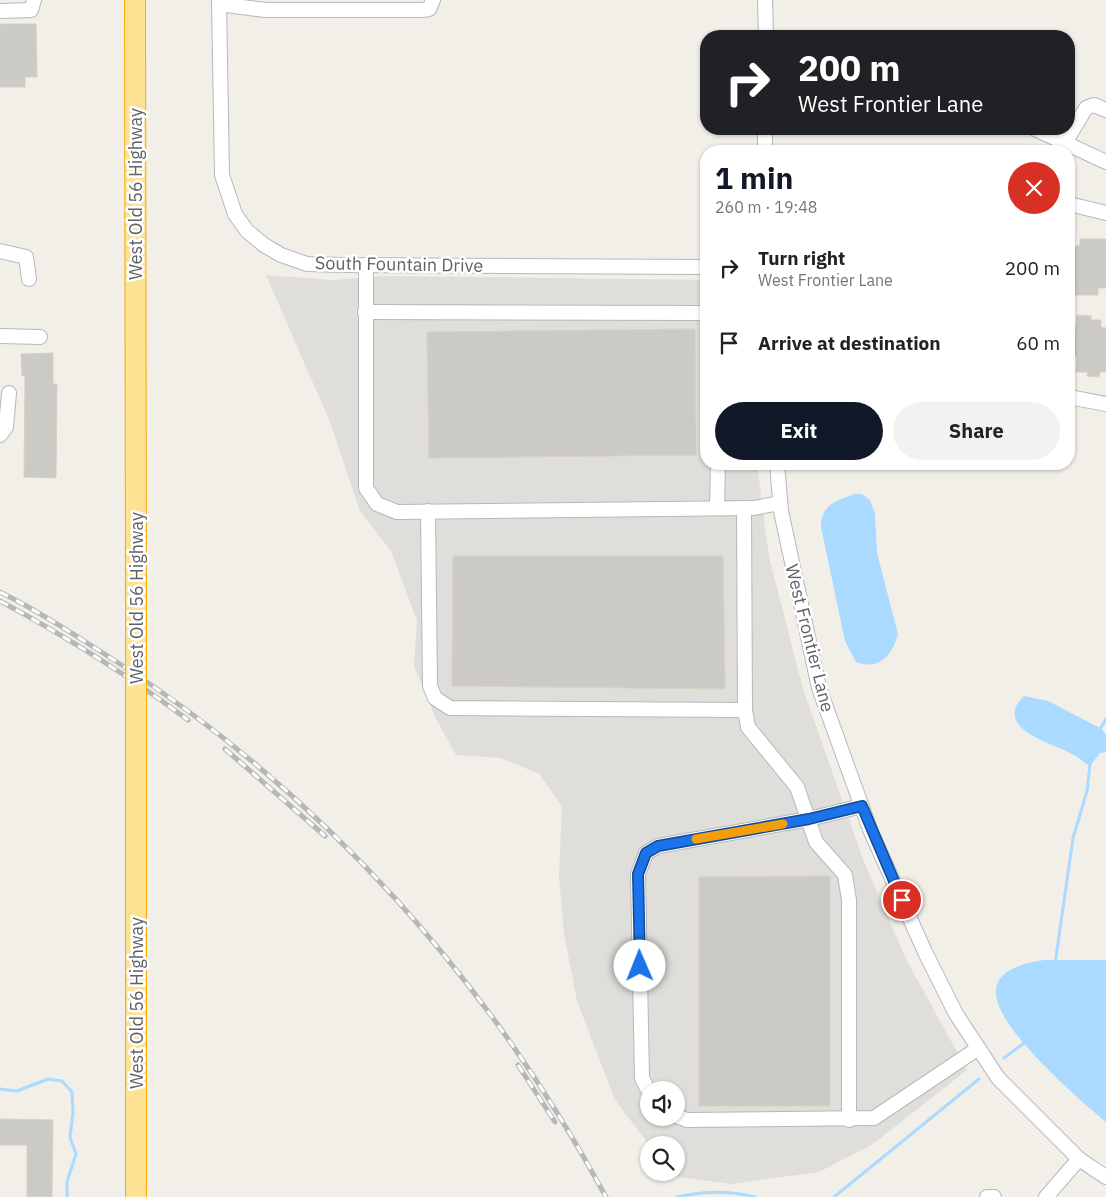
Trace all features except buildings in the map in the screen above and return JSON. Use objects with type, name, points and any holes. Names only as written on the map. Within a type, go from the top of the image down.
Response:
[{"type":"highway","name":"West Old 56 Highway","points":[[135,0],[136,1197]]},
{"type":"street","points":[[0,11],[31,10],[34,0]]},
{"type":"street","points":[[219,2],[423,10],[430,9],[433,0]]},
{"type":"street","points":[[765,0],[766,30]]},
{"type":"street","name":"South Fountain Drive","points":[[219,2],[222,175],[236,214],[247,231],[281,256],[307,264],[700,267]]},
{"type":"street","points":[[1075,126],[1086,108],[1094,105],[1106,110]]},
{"type":"street","points":[[1048,135],[1069,145]]},
{"type":"street","points":[[1065,143],[1070,135]]},
{"type":"street","points":[[1075,148],[1106,162]]},
{"type":"street","points":[[1075,205],[1106,213]]},
{"type":"street","points":[[0,251],[26,257],[29,279]]},
{"type":"street","points":[[366,265],[366,488],[377,504],[397,512],[744,508],[780,503]]},
{"type":"street","points":[[365,312],[700,313]]},
{"type":"street","points":[[0,336],[40,337]]},
{"type":"street","points":[[0,435],[6,427],[9,393]]},
{"type":"street","points":[[1075,398],[1106,404]]},
{"type":"street","points":[[718,470],[718,508]]},
{"type":"street","name":"West Frontier Lane","points":[[777,470],[780,503],[819,688],[862,806],[925,952],[952,1007],[977,1049],[998,1078],[1079,1159],[1106,1177]]},
{"type":"street","points":[[744,508],[745,710],[748,727],[797,787],[816,842],[845,875],[849,900],[849,1120]]},
{"type":"street","points":[[428,511],[430,686],[435,698],[450,708],[745,710]]},
{"type":"street","points":[[644,1081],[638,874],[646,853],[658,846],[809,819],[862,806]]},
{"type":"street","points":[[685,1119],[849,1120],[874,1118],[977,1049]]},
{"type":"street","points":[[1046,1197],[1079,1159]]},
{"type":"street","points":[[987,1197],[994,1197]]},
{"type":"shaded area","points":[[266,275],[332,280],[387,276],[700,280],[700,470],[758,470],[769,557],[803,689],[864,862],[907,961],[967,1070],[873,1144],[819,1172],[731,1184],[685,1178],[685,1136],[642,1136],[615,1100],[577,1001],[564,934],[559,876],[562,806],[539,774],[501,758],[456,755],[436,719],[414,666],[417,621],[391,551],[360,511],[330,422]]},
{"type":"water","points":[[854,494],[862,494],[870,500],[875,514],[877,553],[898,634],[892,649],[884,659],[872,664],[856,662],[845,641],[821,527],[823,514],[830,505]]},
{"type":"water","points":[[1024,696],[1048,701],[1100,728],[1106,734],[1106,752],[1100,753],[1090,766],[1073,754],[1038,739],[1019,725],[1015,717],[1016,707]]},
{"type":"water","points":[[1046,960],[1106,960],[1106,1122],[1061,1082],[1028,1048],[1003,1015],[997,1000],[996,990],[998,982],[1003,975],[1019,966]]},
{"type":"waterway","points":[[1099,731],[1106,719]]},
{"type":"waterway","points":[[1055,964],[1073,838],[1087,791],[1090,764]]},
{"type":"waterway","points":[[1004,1058],[1027,1041]]},
{"type":"waterway","points":[[0,1089],[17,1091],[48,1079],[62,1081],[72,1092],[73,1113],[70,1137],[76,1154],[67,1182],[67,1197]]},
{"type":"waterway","points":[[834,1197],[979,1079]]},
{"type":"waterway","points":[[677,1197],[696,1193],[716,1192],[755,1197]]},
{"type":"railway","points":[[0,592],[46,617],[91,645],[195,716],[266,773],[333,834],[396,900],[455,969],[510,1042],[560,1118],[606,1197]]},
{"type":"railway","points":[[0,601],[96,657],[188,720]]},
{"type":"railway","points":[[225,749],[325,836]]},
{"type":"railway","points":[[518,1065],[555,1122]]},
{"type":"slow traffic","points":[[696,839],[783,824]]},
{"type":"route","points":[[640,966],[638,874],[646,853],[658,846],[809,819],[862,806],[871,832],[902,900]]}]
